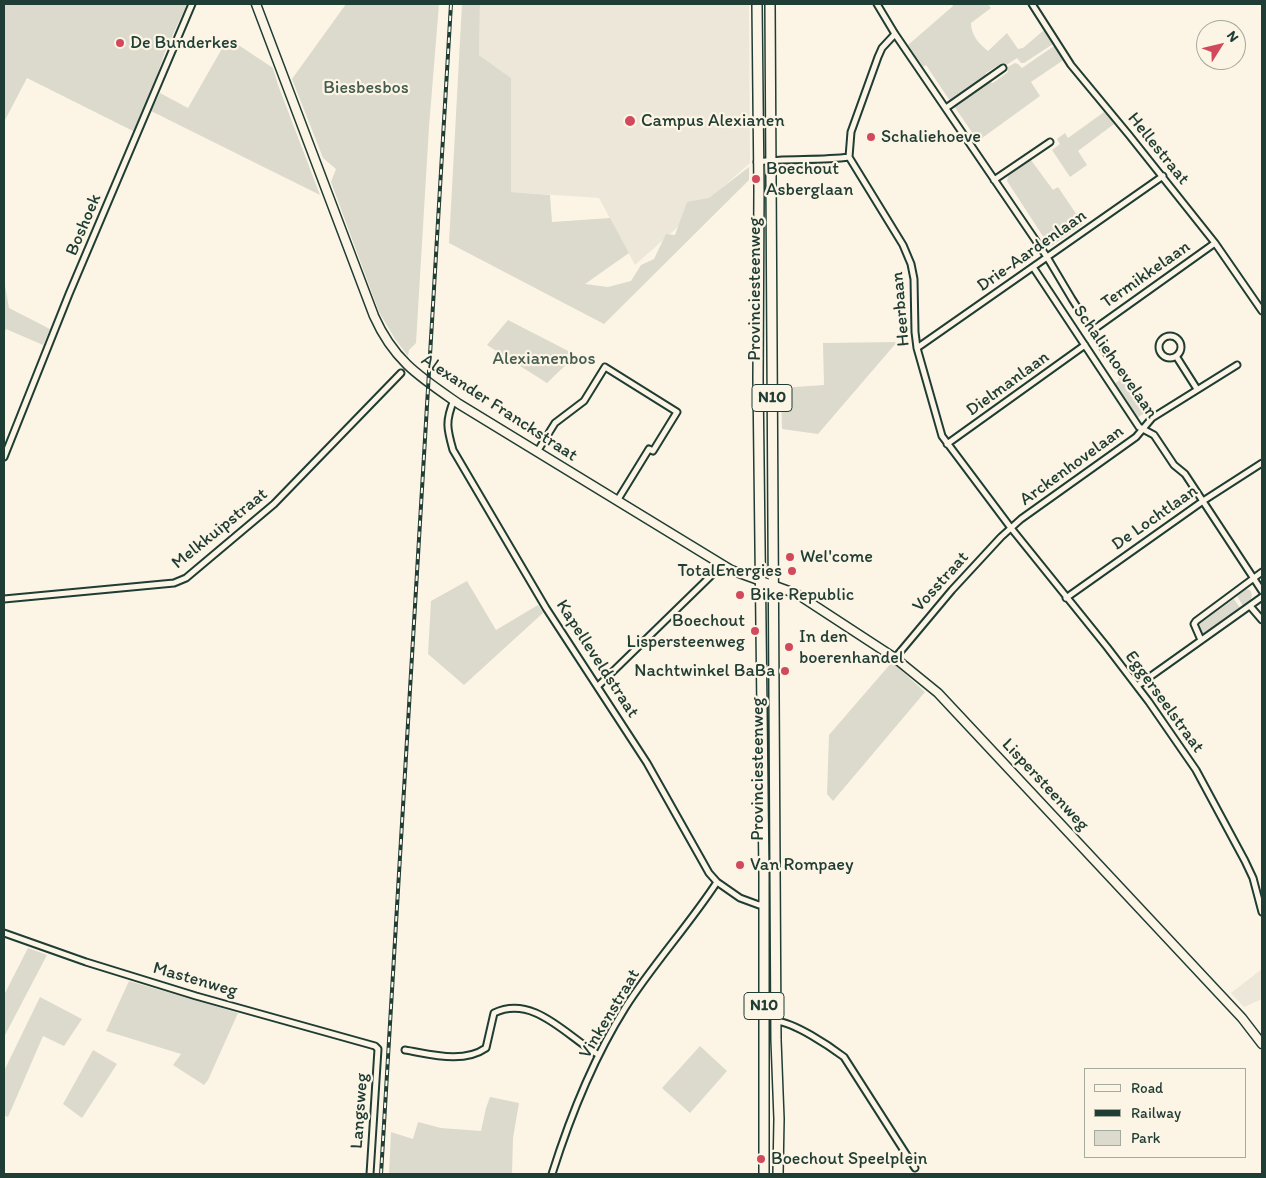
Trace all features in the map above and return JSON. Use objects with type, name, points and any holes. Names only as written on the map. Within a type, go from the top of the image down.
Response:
[{"type":"main road","name":"Provinciesteenweg","points":[[757,4],[757,162],[759,190],[758,378],[764,904],[764,1174]]},
{"type":"main road","name":"Provinciesteenweg","points":[[770,4],[778,1174]]},
{"type":"main road","points":[[764,919],[766,914],[770,913],[773,915],[773,923],[776,928]]},
{"type":"main road","points":[[764,1142],[767,1154],[771,1156],[775,1156],[779,1148]]},
{"type":"street","name":"Boshoek","points":[[4,457],[69,294],[192,4]]},
{"type":"street","name":"Alexander Franckstraat","points":[[256,4],[379,327],[385,340],[405,364],[428,383],[454,400],[722,565],[774,586]]},
{"type":"street","points":[[757,162],[849,157],[852,132],[878,57],[882,48],[895,34],[877,4]]},
{"type":"street","name":"Hellestraat","points":[[1032,4],[1071,65],[1163,176],[1215,243],[1262,311]]},
{"type":"street","name":"Schaliehoevelaan","points":[[895,34],[1047,257],[1107,354]]},
{"type":"street","points":[[946,108],[1003,68]]},
{"type":"street","points":[[994,180],[1050,142]]},
{"type":"street","name":"Heerbaan","points":[[849,157],[903,245],[911,264],[914,279],[917,348],[942,436],[1011,528]]},
{"type":"street","name":"Drie-Aardenlaan","points":[[917,348],[1163,176]]},
{"type":"street","name":"Termikkelaan","points":[[1093,330],[1215,243]]},
{"type":"street","name":"Schaliehoevelaan","points":[[1033,267],[1139,427],[1154,435],[1174,465],[1186,474],[1262,592]]},
{"type":"street","points":[[1165,337],[1174,337],[1180,342],[1180,350],[1176,356],[1167,357],[1161,352],[1160,343],[1165,337]]},
{"type":"street","name":"Dielmanlaan","points":[[947,444],[1085,345]]},
{"type":"street","points":[[1176,356],[1197,389]]},
{"type":"street","name":"Arckenhovelaan","points":[[1011,528],[1136,437],[1152,418],[1237,365]]},
{"type":"street","points":[[537,452],[556,423],[584,401],[605,367],[677,412],[653,451],[649,449],[617,501]]},
{"type":"street","name":"Melkkuipstraat","points":[[4,599],[174,583],[186,578],[274,504],[401,373]]},
{"type":"street","name":"Kapelleveldstraat","points":[[454,400],[447,418],[447,430],[453,450],[546,608],[647,763],[709,874],[740,898],[759,905],[764,904]]},
{"type":"street","name":"De Lochtlaan","points":[[1066,598],[1203,501],[1262,464]]},
{"type":"street","name":"Eggerseelstraat","points":[[1011,528],[1066,598],[1107,646],[1196,770],[1253,878],[1262,912]]},
{"type":"street","name":"Vosstraat","points":[[894,658],[952,590],[1011,528]]},
{"type":"street","points":[[598,686],[722,565]]},
{"type":"street","points":[[1201,640],[1195,628],[1194,624],[1196,621],[1262,572]]},
{"type":"street","name":"Lispersteenweg","points":[[774,586],[797,594],[894,658],[938,693],[1242,1018],[1262,1044]]},
{"type":"street","points":[[1137,686],[1262,597]]},
{"type":"street","points":[[1250,606],[1262,620]]},
{"type":"street","name":"Vinkenstraat","points":[[552,1174],[577,1106],[599,1055],[625,1007],[717,882]]},
{"type":"street","name":"Mastenweg","points":[[4,933],[86,962],[160,985],[367,1043],[378,1049]]},
{"type":"street","points":[[405,1050],[451,1057],[466,1056],[480,1052],[486,1048],[494,1013],[511,1008],[525,1010],[548,1019],[599,1055]]},
{"type":"street","points":[[776,1021],[787,1022],[835,1050],[844,1058],[915,1168]]},
{"type":"street","name":"Langsweg","points":[[370,1174],[378,1049]]},
{"type":"shaded area","name":"Campus Alexianen","points":[[480,4],[749,4],[750,163],[635,265],[599,198],[511,192],[511,78],[479,55]]},
{"type":"shaded area","points":[[1262,969],[1262,999],[1244,1007],[1231,993]]},
{"type":"green space","points":[[4,4],[187,4],[170,41],[167,42],[154,84],[135,132],[27,78],[4,122]]},
{"type":"green space","name":"Biesbesbos","points":[[346,4],[439,4],[429,127],[416,343],[409,350],[408,356],[379,312],[331,182],[336,169],[323,158],[292,79]]},
{"type":"green space","points":[[462,4],[480,4],[479,55],[511,78],[511,192],[550,195],[552,222],[610,218],[629,253],[585,284],[608,287],[631,281],[641,265],[654,259],[666,234],[675,235],[687,202],[709,198],[749,167],[749,180],[604,324],[449,243]]},
{"type":"green space","points":[[952,4],[988,4],[991,8],[971,23],[976,39],[988,51],[1007,33],[1018,49],[1023,48],[1044,30],[1053,44],[1024,63],[1021,63],[1017,58],[1005,66],[1002,63],[986,73],[985,78],[950,101],[926,65],[923,67],[908,45],[953,6]]},
{"type":"green space","points":[[228,38],[273,68],[320,195],[151,111],[160,93],[188,108]]},
{"type":"green space","points":[[1056,46],[1065,59],[1031,82],[1040,96],[978,141],[954,106],[988,82],[993,83],[1008,72],[1006,68],[1015,63],[1022,68]]},
{"type":"green space","points":[[1104,112],[1114,124],[1078,151],[1087,165],[1070,177],[1052,150],[1060,144],[1057,139],[1065,133],[1068,138]]},
{"type":"green space","points":[[1031,160],[1053,190],[1058,187],[1083,224],[1050,247],[1007,181],[1008,176]]},
{"type":"green space","points":[[4,280],[9,308],[50,329],[43,345],[6,329],[4,334]]},
{"type":"green space","name":"Alexianenbos","points":[[508,320],[576,355],[547,383],[487,345]]},
{"type":"green space","points":[[897,342],[818,434],[782,429],[781,388],[824,385],[823,343]]},
{"type":"green space","points":[[1115,355],[1151,409],[1137,418],[1114,384],[1120,380],[1108,361]]},
{"type":"green space","points":[[467,581],[496,630],[538,605],[543,613],[464,685],[428,654],[431,601]]},
{"type":"green space","points":[[1245,589],[1250,590],[1252,598],[1243,606],[1237,596]]},
{"type":"green space","points":[[1234,599],[1240,608],[1205,634],[1202,633],[1199,624]]},
{"type":"green space","points":[[892,662],[925,692],[833,801],[827,794],[829,735]]},
{"type":"green space","points":[[28,948],[47,955],[4,1037],[4,995]]},
{"type":"green space","points":[[129,981],[238,1013],[204,1085],[173,1065],[181,1054],[106,1031]]},
{"type":"green space","points":[[40,997],[82,1019],[64,1046],[43,1036],[8,1117],[4,1115],[4,1071]]},
{"type":"green space","points":[[700,1046],[727,1071],[690,1113],[662,1088]]},
{"type":"green space","points":[[93,1050],[117,1064],[82,1118],[63,1104]]},
{"type":"green space","points":[[490,1097],[519,1103],[513,1138],[512,1174],[389,1174],[391,1132],[413,1139],[418,1122],[441,1128],[481,1131]]},
{"type":"railway","points":[[381,1174],[451,4]]},
{"type":"place","name":"De Bunderkes","points":[[120,43]]},
{"type":"place","name":"Campus Alexianen","points":[[630,121]]},
{"type":"place","name":"Schaliehoeve","points":[[871,137]]},
{"type":"place","name":"Boechout Asberglaan","points":[[756,179]]},
{"type":"place","name":"Wel'come","points":[[790,557]]},
{"type":"place","name":"TotalEnergies","points":[[792,571]]},
{"type":"place","name":"Bike Republic","points":[[740,595]]},
{"type":"place","name":"Boechout Lispersteenweg","points":[[755,631]]},
{"type":"place","name":"In den boerenhandel","points":[[789,647]]},
{"type":"place","name":"Nachtwinkel BaBa","points":[[785,671]]},
{"type":"place","name":"Van Rompaey","points":[[740,865]]},
{"type":"place","name":"Boechout Speelplein","points":[[761,1159]]}]
